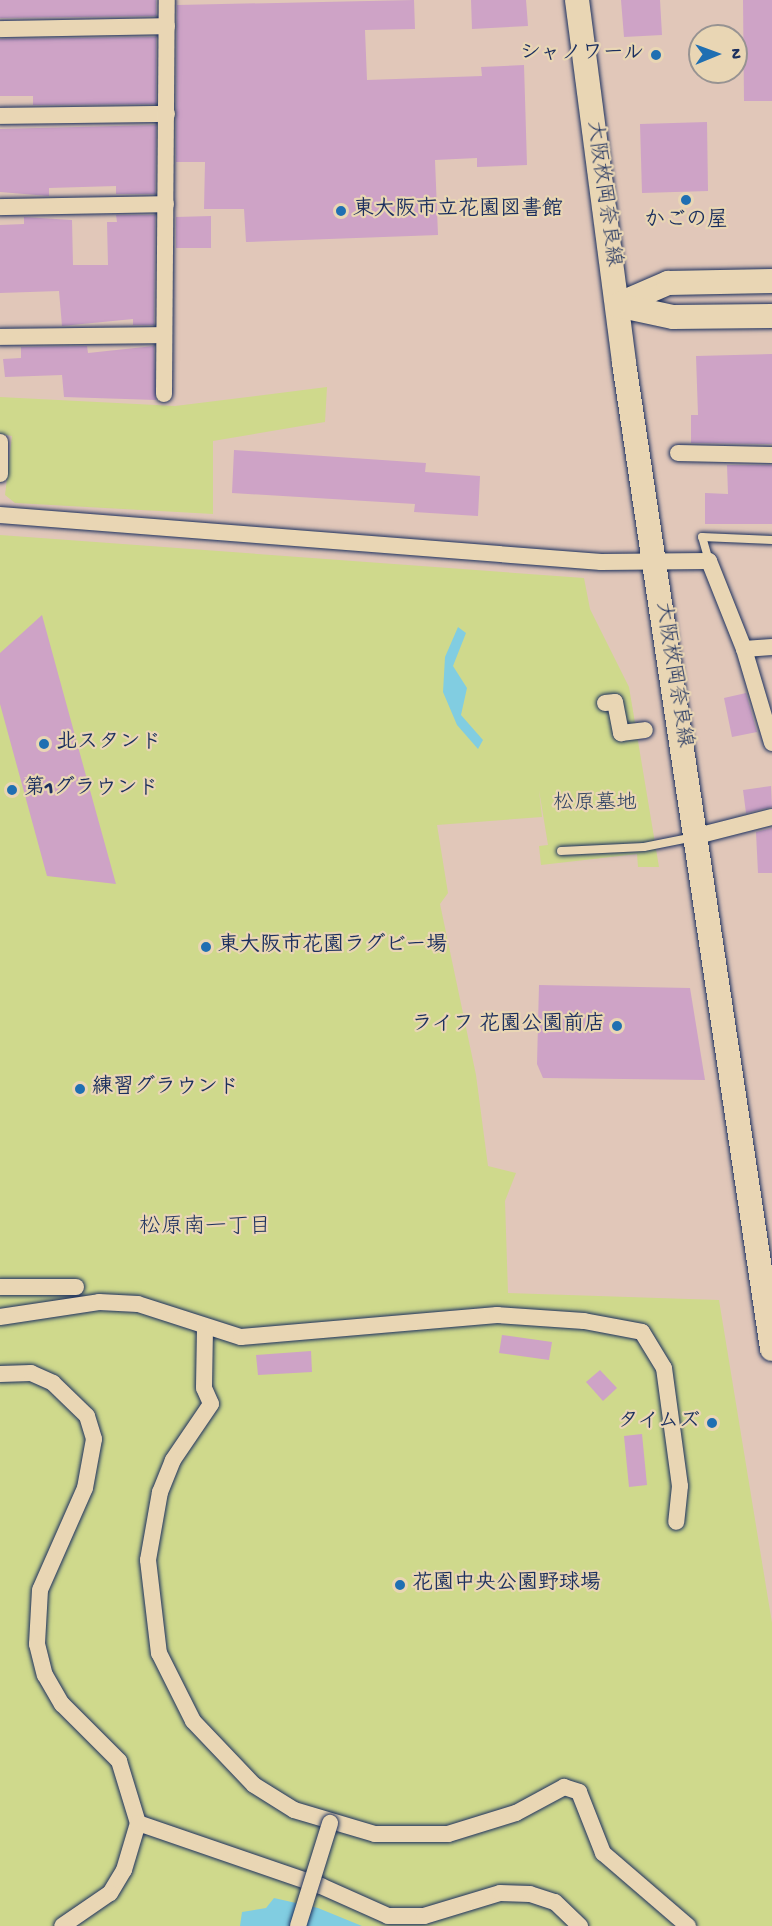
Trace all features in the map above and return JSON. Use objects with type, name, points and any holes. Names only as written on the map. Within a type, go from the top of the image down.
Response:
[{"type":"main road","name":"大阪枚岡奈良線","points":[[577,0],[654,563],[697,836],[772,1349]]},
{"type":"main road","points":[[617,304],[668,283],[772,280]]},
{"type":"main road","points":[[617,304],[673,317],[772,316]]},
{"type":"street","points":[[164,394],[167,0]]},
{"type":"street","points":[[0,29],[167,26]]},
{"type":"street","points":[[0,116],[167,114]]},
{"type":"street","points":[[0,207],[166,204]]},
{"type":"street","points":[[0,337],[164,335]]},
{"type":"street","points":[[0,442],[0,474]]},
{"type":"street","points":[[678,453],[772,455]]},
{"type":"street","points":[[0,515],[654,563],[709,561],[744,650],[772,743]]},
{"type":"street","points":[[744,650],[772,647]]},
{"type":"street","points":[[605,703],[615,702],[621,734],[645,729]]},
{"type":"street","points":[[697,836],[772,817]]},
{"type":"street","points":[[0,1287],[76,1287]]},
{"type":"street","points":[[0,1317],[99,1302],[138,1305],[205,1329],[241,1337],[498,1316],[584,1321],[642,1332],[664,1368],[680,1486],[676,1522]]},
{"type":"street","points":[[205,1329],[204,1388],[211,1404],[173,1460],[152,1528],[150,1609],[159,1653],[193,1721],[254,1785],[330,1823],[375,1834],[448,1834],[516,1813],[564,1786],[579,1792],[603,1853],[688,1926]]},
{"type":"street","points":[[0,1374],[31,1373],[53,1383],[87,1416],[94,1439],[85,1488],[40,1590],[37,1644],[45,1675],[62,1704],[119,1761],[138,1823],[124,1870],[110,1893],[62,1926]]},
{"type":"street","points":[[138,1823],[321,1886],[388,1916],[424,1916],[500,1893],[530,1894],[555,1902],[580,1926]]},
{"type":"street","points":[[298,1926],[330,1823]]},
{"type":"lane","points":[[709,561],[702,537],[772,540]]},
{"type":"lane","points":[[561,851],[644,847],[697,836]]},
{"type":"green space","points":[[327,387],[325,422],[213,441],[213,514],[15,503],[5,495],[12,436],[0,434],[0,397],[175,406]]},
{"type":"green space","name":"松原墓地","points":[[0,535],[584,578],[590,609],[629,687],[659,867],[638,867],[637,854],[541,865],[539,846],[548,845],[539,790],[542,817],[437,825],[448,893],[440,904],[476,1075],[488,1166],[516,1173],[505,1201],[508,1293],[719,1300],[772,1623],[772,1926],[0,1926]]},
{"type":"water","points":[[458,627],[466,633],[453,666],[467,688],[461,715],[483,740],[478,749],[457,725],[443,692],[445,657]]},
{"type":"water","points":[[274,1898],[318,1908],[362,1926],[240,1926],[242,1912],[266,1908]]},
{"type":"building","points":[[0,0],[156,0],[156,16],[0,18]]},
{"type":"building","points":[[414,0],[415,29],[365,30],[367,80],[482,76],[481,67],[524,65],[527,165],[477,167],[477,158],[435,160],[438,235],[246,242],[244,209],[204,209],[205,162],[176,162],[177,5]]},
{"type":"building","points":[[471,0],[526,0],[528,26],[472,29]]},
{"type":"building","points":[[621,0],[660,0],[662,35],[624,37]]},
{"type":"building","points":[[743,0],[772,0],[772,101],[744,101],[744,84],[748,84],[748,24],[743,24]]},
{"type":"building","points":[[156,37],[156,104],[33,105],[33,96],[0,96],[0,39]]},
{"type":"building","points":[[707,122],[708,191],[642,193],[640,124]]},
{"type":"building","points":[[156,125],[155,194],[116,194],[116,186],[49,188],[49,196],[0,192],[0,129]]},
{"type":"building","points":[[116,215],[155,215],[154,325],[133,325],[133,319],[62,326],[59,291],[0,293],[0,225],[24,224],[24,217],[72,220],[73,265],[108,265],[107,222],[117,222]]},
{"type":"building","points":[[211,216],[211,248],[176,248],[176,217]]},
{"type":"building","points":[[87,346],[88,353],[154,346],[156,400],[64,397],[62,375],[5,377],[3,359],[21,358],[21,347]]},
{"type":"building","points":[[772,354],[772,444],[691,443],[691,415],[698,415],[696,356]]},
{"type":"building","points":[[234,450],[426,463],[425,472],[480,476],[478,516],[414,512],[415,504],[232,493]]},
{"type":"building","points":[[727,465],[772,465],[772,524],[705,524],[705,493],[728,494]]},
{"type":"building","name":"北スタンド","points":[[42,615],[116,884],[47,876],[0,704],[0,653]]},
{"type":"building","points":[[746,693],[757,732],[732,737],[724,698]]},
{"type":"building","points":[[771,786],[772,807],[746,813],[743,790]]},
{"type":"building","points":[[772,828],[772,873],[758,873],[756,832]]},
{"type":"building","name":"ライフ 花園公園前店","points":[[539,985],[690,988],[705,1080],[543,1078],[537,1064]]},
{"type":"building","points":[[502,1335],[552,1342],[549,1360],[499,1353]]},
{"type":"building","points":[[311,1351],[312,1372],[258,1375],[256,1355]]},
{"type":"building","points":[[600,1370],[617,1388],[603,1401],[586,1382]]},
{"type":"building","points":[[642,1434],[647,1485],[629,1487],[624,1436]]},
{"type":"place","name":"シャノワール","points":[[656,55]]},
{"type":"place","name":"かごの屋","points":[[686,200]]},
{"type":"place","name":"東大阪市立花園図書館","points":[[341,211]]},
{"type":"place","name":"北スタンド","points":[[44,744]]},
{"type":"place","name":"第1グラウンド","points":[[12,790]]},
{"type":"place","name":"東大阪市花園ラグビー場","points":[[206,947]]},
{"type":"place","name":"ライフ 花園公園前店","points":[[617,1026]]},
{"type":"place","name":"練習グラウンド","points":[[80,1089]]},
{"type":"place","name":"タイムズ","points":[[712,1423]]},
{"type":"place","name":"花園中央公園野球場","points":[[400,1585]]},
{"type":"district","name":"松原南一丁目","points":[[205,1229]]}]
